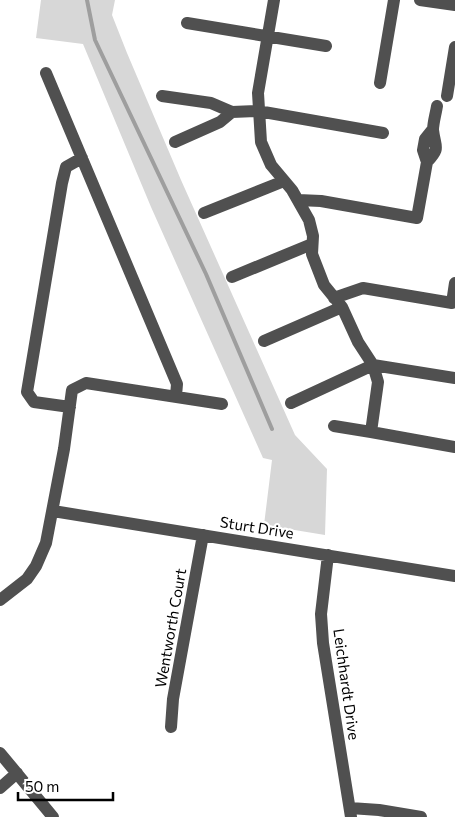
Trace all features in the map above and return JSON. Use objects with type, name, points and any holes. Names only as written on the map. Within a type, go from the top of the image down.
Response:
[{"type":"street","points":[[274,0],[258,93],[261,142],[271,165],[298,200],[309,220],[312,254],[324,285],[338,303],[358,342],[373,365],[378,382],[371,432]]},
{"type":"street","points":[[380,83],[394,0]]},
{"type":"street","points":[[420,0],[455,5]]},
{"type":"street","points":[[187,22],[326,46]]},
{"type":"street","points":[[447,96],[455,48]]},
{"type":"street","points":[[46,73],[177,384],[176,396]]},
{"type":"street","points":[[162,96],[211,103],[232,112],[258,111],[383,133]]},
{"type":"street","points":[[298,200],[321,201],[417,218],[427,162],[423,150],[425,139],[433,129],[438,106]]},
{"type":"street","points":[[176,142],[220,122],[232,112]]},
{"type":"street","points":[[70,407],[34,402],[27,392],[62,184],[66,167],[82,158]]},
{"type":"street","points":[[204,213],[284,181]]},
{"type":"street","points":[[232,277],[312,244]]},
{"type":"street","points":[[264,341],[364,288],[452,302],[455,283]]},
{"type":"street","points":[[291,403],[373,365],[455,378]]},
{"type":"street","points":[[0,600],[27,578],[36,566],[46,543],[64,449],[72,390],[86,383],[222,404]]},
{"type":"street","points":[[334,426],[455,447]]},
{"type":"street","name":"Sturt Drive","points":[[53,511],[455,576]]},
{"type":"street","name":"Wentworth Court","points":[[171,727],[173,699],[203,534]]},
{"type":"street","name":"Leichhardt Drive","points":[[328,555],[321,614],[323,643],[351,813]]},
{"type":"street","points":[[0,753],[53,817]]},
{"type":"street","points":[[0,788],[17,773]]},
{"type":"street","points":[[351,813],[379,810],[421,817]]},
{"type":"shaded area","points":[[41,0],[115,0],[112,15],[127,53],[181,180],[295,435],[327,469],[325,535],[264,525],[272,460],[263,458],[151,207],[83,44],[36,38]]},
{"type":"waterway","points":[[87,0],[95,40],[206,274],[272,429]]}]
